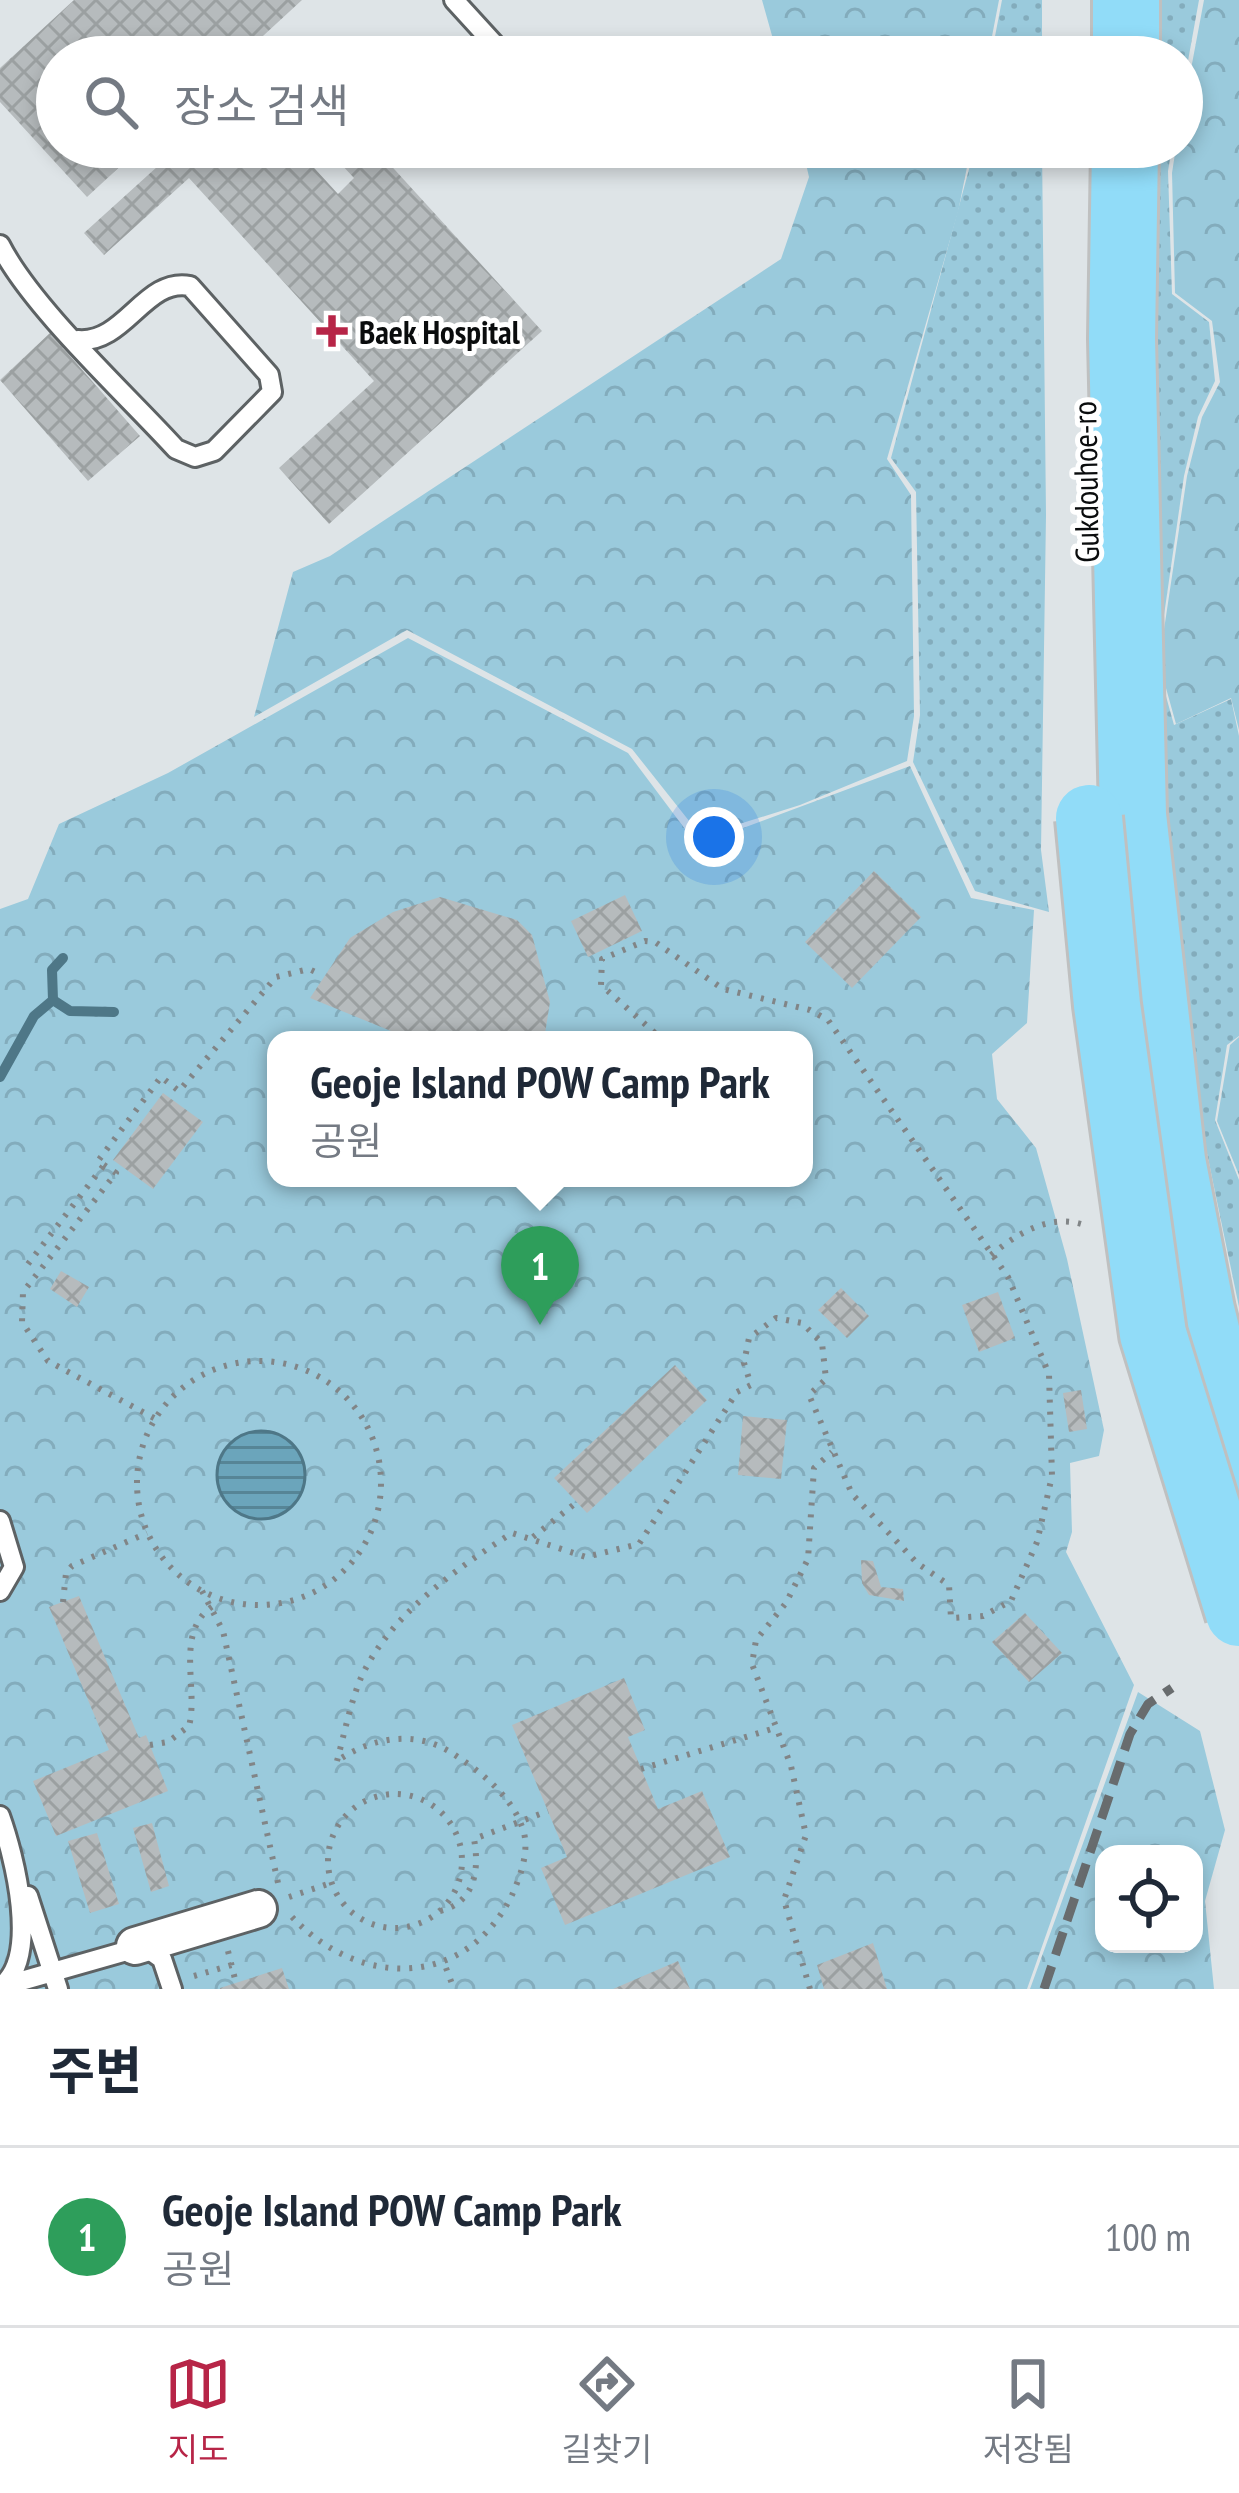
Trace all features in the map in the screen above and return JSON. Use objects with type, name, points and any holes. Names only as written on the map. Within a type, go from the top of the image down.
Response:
[{"type":"highway","points":[[1080,0],[1080,36]]},
{"type":"highway","points":[[1126,0],[1126,36]]},
{"type":"highway","name":"Gukdouhoe-ro","points":[[1083,168],[1111,816]]},
{"type":"highway","name":"Gukdouhoe-ro","points":[[1111,816],[1125,168]]},
{"type":"highway","points":[[1111,816],[1201,1310],[1239,1464]]},
{"type":"highway","points":[[1111,816],[1107,1005],[1153,1334],[1239,1613]]},
{"type":"street","points":[[136,1946],[258,1910]]},
{"type":"lane","points":[[454,0],[487,36]]},
{"type":"lane","points":[[0,245],[11,266],[78,340],[183,454],[214,452],[272,392],[269,375],[190,286],[167,287],[104,339],[78,340]]},
{"type":"lane","points":[[0,1521],[14,1567],[0,1591]]},
{"type":"lane","points":[[3,1825],[55,1981]]},
{"type":"lane","points":[[0,1987],[17,1967],[22,1931],[3,1825]]},
{"type":"lane","points":[[41,1938],[58,1951],[90,1961]]},
{"type":"lane","points":[[0,1987],[55,1981],[90,1961],[136,1946],[162,1959],[172,1989]]},
{"type":"lane","points":[[0,1987],[12,1989]]},
{"type":"path","points":[[202,1591],[240,1604],[281,1603],[319,1590],[351,1564],[372,1530],[381,1491],[377,1450],[360,1414],[332,1384],[296,1366],[256,1360],[215,1368],[181,1388],[154,1418],[138,1455],[136,1495],[146,1533],[170,1567],[202,1591],[213,1606],[286,1910],[323,1947],[367,1971],[419,1976],[467,1957],[500,1919],[521,1871],[525,1840],[496,1788],[441,1747],[398,1738],[355,1749],[337,1761],[361,1679],[388,1638],[453,1571],[512,1533],[586,1557],[639,1544],[737,1392],[751,1385],[744,1363],[749,1338],[776,1318],[802,1323],[825,1348],[826,1379],[809,1395],[852,1494],[917,1563],[949,1585],[951,1618],[959,1622],[983,1616],[1011,1601],[1037,1542],[1052,1476],[1049,1374],[1008,1277],[865,1065],[828,1020],[723,989],[655,942],[645,941],[602,959],[598,969],[601,985],[653,1031]]},
{"type":"path","points":[[154,1418],[48,1361],[22,1322],[23,1292],[116,1174],[98,1161],[161,1077],[179,1091],[276,977],[309,969],[322,975]]},
{"type":"path","points":[[28,1264],[104,1166]]},
{"type":"path","points":[[810,1989],[784,1900],[806,1835],[791,1766],[752,1664],[756,1640],[786,1604],[808,1559],[814,1468],[833,1451]]},
{"type":"path","points":[[531,1539],[577,1502]]},
{"type":"path","points":[[63,1602],[66,1573],[72,1566],[146,1533]]},
{"type":"path","points":[[150,1745],[168,1742],[189,1726],[192,1637],[201,1616],[213,1606]]},
{"type":"path","points":[[641,1769],[775,1728]]},
{"type":"path","points":[[439,1912],[458,1882],[460,1847],[441,1812],[401,1794],[357,1804],[341,1820],[327,1862],[332,1883],[343,1903],[371,1924],[407,1927],[439,1912],[466,1897],[476,1875],[474,1839],[548,1811]]},
{"type":"path","points":[[298,1894],[332,1883]]},
{"type":"path","points":[[194,1976],[232,1965]]},
{"type":"path","points":[[446,1968],[454,1989]]},
{"type":"green space","points":[[762,0],[999,0],[992,36],[772,36]]},
{"type":"green space","points":[[1002,0],[1042,0],[1042,36],[995,36]]},
{"type":"green space","points":[[1153,0],[1199,0],[1192,36],[1152,36]]},
{"type":"green space","points":[[1204,0],[1239,0],[1239,730],[1231,698],[1176,724],[1159,663],[1187,476],[1202,417],[1220,382],[1212,321],[1175,293],[1173,168],[1203,168],[1203,36],[1197,36]]},
{"type":"green space","points":[[807,168],[967,168],[887,459],[911,495],[914,716],[907,761],[800,805],[701,836],[632,749],[407,630],[254,717],[293,572],[330,556],[781,259],[809,177]]},
{"type":"green space","points":[[969,168],[1042,168],[1046,515],[1041,850],[1049,912],[975,891],[913,762],[920,715],[916,492],[891,458]]},
{"type":"green space","points":[[1150,168],[1168,168],[1172,294],[1209,322],[1215,381],[1198,417],[1184,476],[1157,664],[1174,725],[1231,699],[1239,736],[1239,1036],[1227,1045],[1215,1120],[1239,1180],[1239,1307],[1168,966],[1156,829],[1146,470],[1153,273]]},
{"type":"green space","points":[[408,638],[628,753],[697,845],[910,766],[971,898],[1034,910],[1027,1023],[992,1054],[997,1099],[1036,1148],[1067,1259],[1104,1430],[1099,1456],[1070,1463],[1072,1532],[1066,1552],[1134,1685],[1027,1989],[0,1989],[0,909],[28,899],[59,824],[168,773]]},
{"type":"green space","points":[[1239,1037],[1239,1175],[1217,1121],[1230,1045]]},
{"type":"green space","points":[[1138,1692],[1200,1731],[1225,1830],[1205,1901],[1214,1989],[1030,1989]]},
{"type":"shaded area","points":[[261,1431],[278,1434],[292,1444],[302,1458],[302,1492],[292,1506],[278,1516],[261,1519],[244,1516],[230,1506],[220,1492],[217,1475],[220,1458],[230,1444],[244,1434]]},
{"type":"building","points":[[74,0],[302,0],[263,36],[36,36],[36,141],[0,102],[0,68]]},
{"type":"building","points":[[60,168],[118,168],[87,197]]},
{"type":"building","points":[[156,168],[314,168],[338,194],[354,178],[345,168],[393,168],[542,331],[329,524],[279,468],[374,381],[189,178],[104,255],[84,233]]},
{"type":"building","points":[[50,333],[140,436],[88,481],[0,380]]},
{"type":"building","points":[[874,871],[921,917],[852,988],[805,942]]},
{"type":"building","points":[[625,895],[642,931],[588,957],[571,921]]},
{"type":"building","points":[[440,897],[517,920],[532,935],[550,1002],[545,1031],[391,1031],[310,998],[350,938],[393,912]]},
{"type":"building","points":[[163,1093],[203,1122],[153,1189],[113,1160]]},
{"type":"building","points":[[61,1271],[89,1287],[77,1307],[50,1289]]},
{"type":"building","points":[[841,1288],[869,1316],[847,1338],[818,1310]]},
{"type":"building","points":[[998,1292],[1015,1338],[979,1352],[962,1305]]},
{"type":"building","points":[[675,1365],[707,1400],[587,1513],[554,1478]]},
{"type":"building","points":[[1081,1390],[1087,1429],[1069,1432],[1063,1393]]},
{"type":"building","points":[[743,1416],[787,1420],[781,1479],[738,1475]]},
{"type":"building","points":[[861,1560],[873,1561],[881,1587],[903,1589],[904,1601],[869,1595],[862,1583]]},
{"type":"building","points":[[79,1596],[139,1738],[146,1735],[168,1791],[56,1836],[33,1781],[109,1750],[49,1607]]},
{"type":"building","points":[[1025,1613],[1062,1653],[1029,1682],[992,1642]]},
{"type":"building","points":[[624,1678],[645,1730],[628,1737],[658,1809],[702,1791],[730,1857],[565,1925],[541,1868],[567,1857],[512,1725]]},
{"type":"building","points":[[152,1823],[169,1886],[151,1892],[133,1828]]},
{"type":"building","points":[[97,1833],[119,1904],[90,1913],[68,1841]]},
{"type":"building","points":[[873,1943],[887,1989],[824,1989],[817,1965]]},
{"type":"building","points":[[678,1961],[690,1989],[613,1989]]},
{"type":"building","points":[[282,1968],[289,1989],[220,1989],[220,1988]]},
{"type":"waterway","points":[[0,1077],[34,1016],[53,1000],[52,970],[63,958]]},
{"type":"waterway","points":[[53,1000],[70,1011],[114,1012]]},
{"type":"railway","points":[[1044,1989],[1130,1734],[1148,1704],[1172,1688]]},
{"type":"place","name":"Baek Hospital","points":[[332,331]]},
{"type":"place","name":"Geoje Island POW Camp Park","points":[[540,1325]]}]
